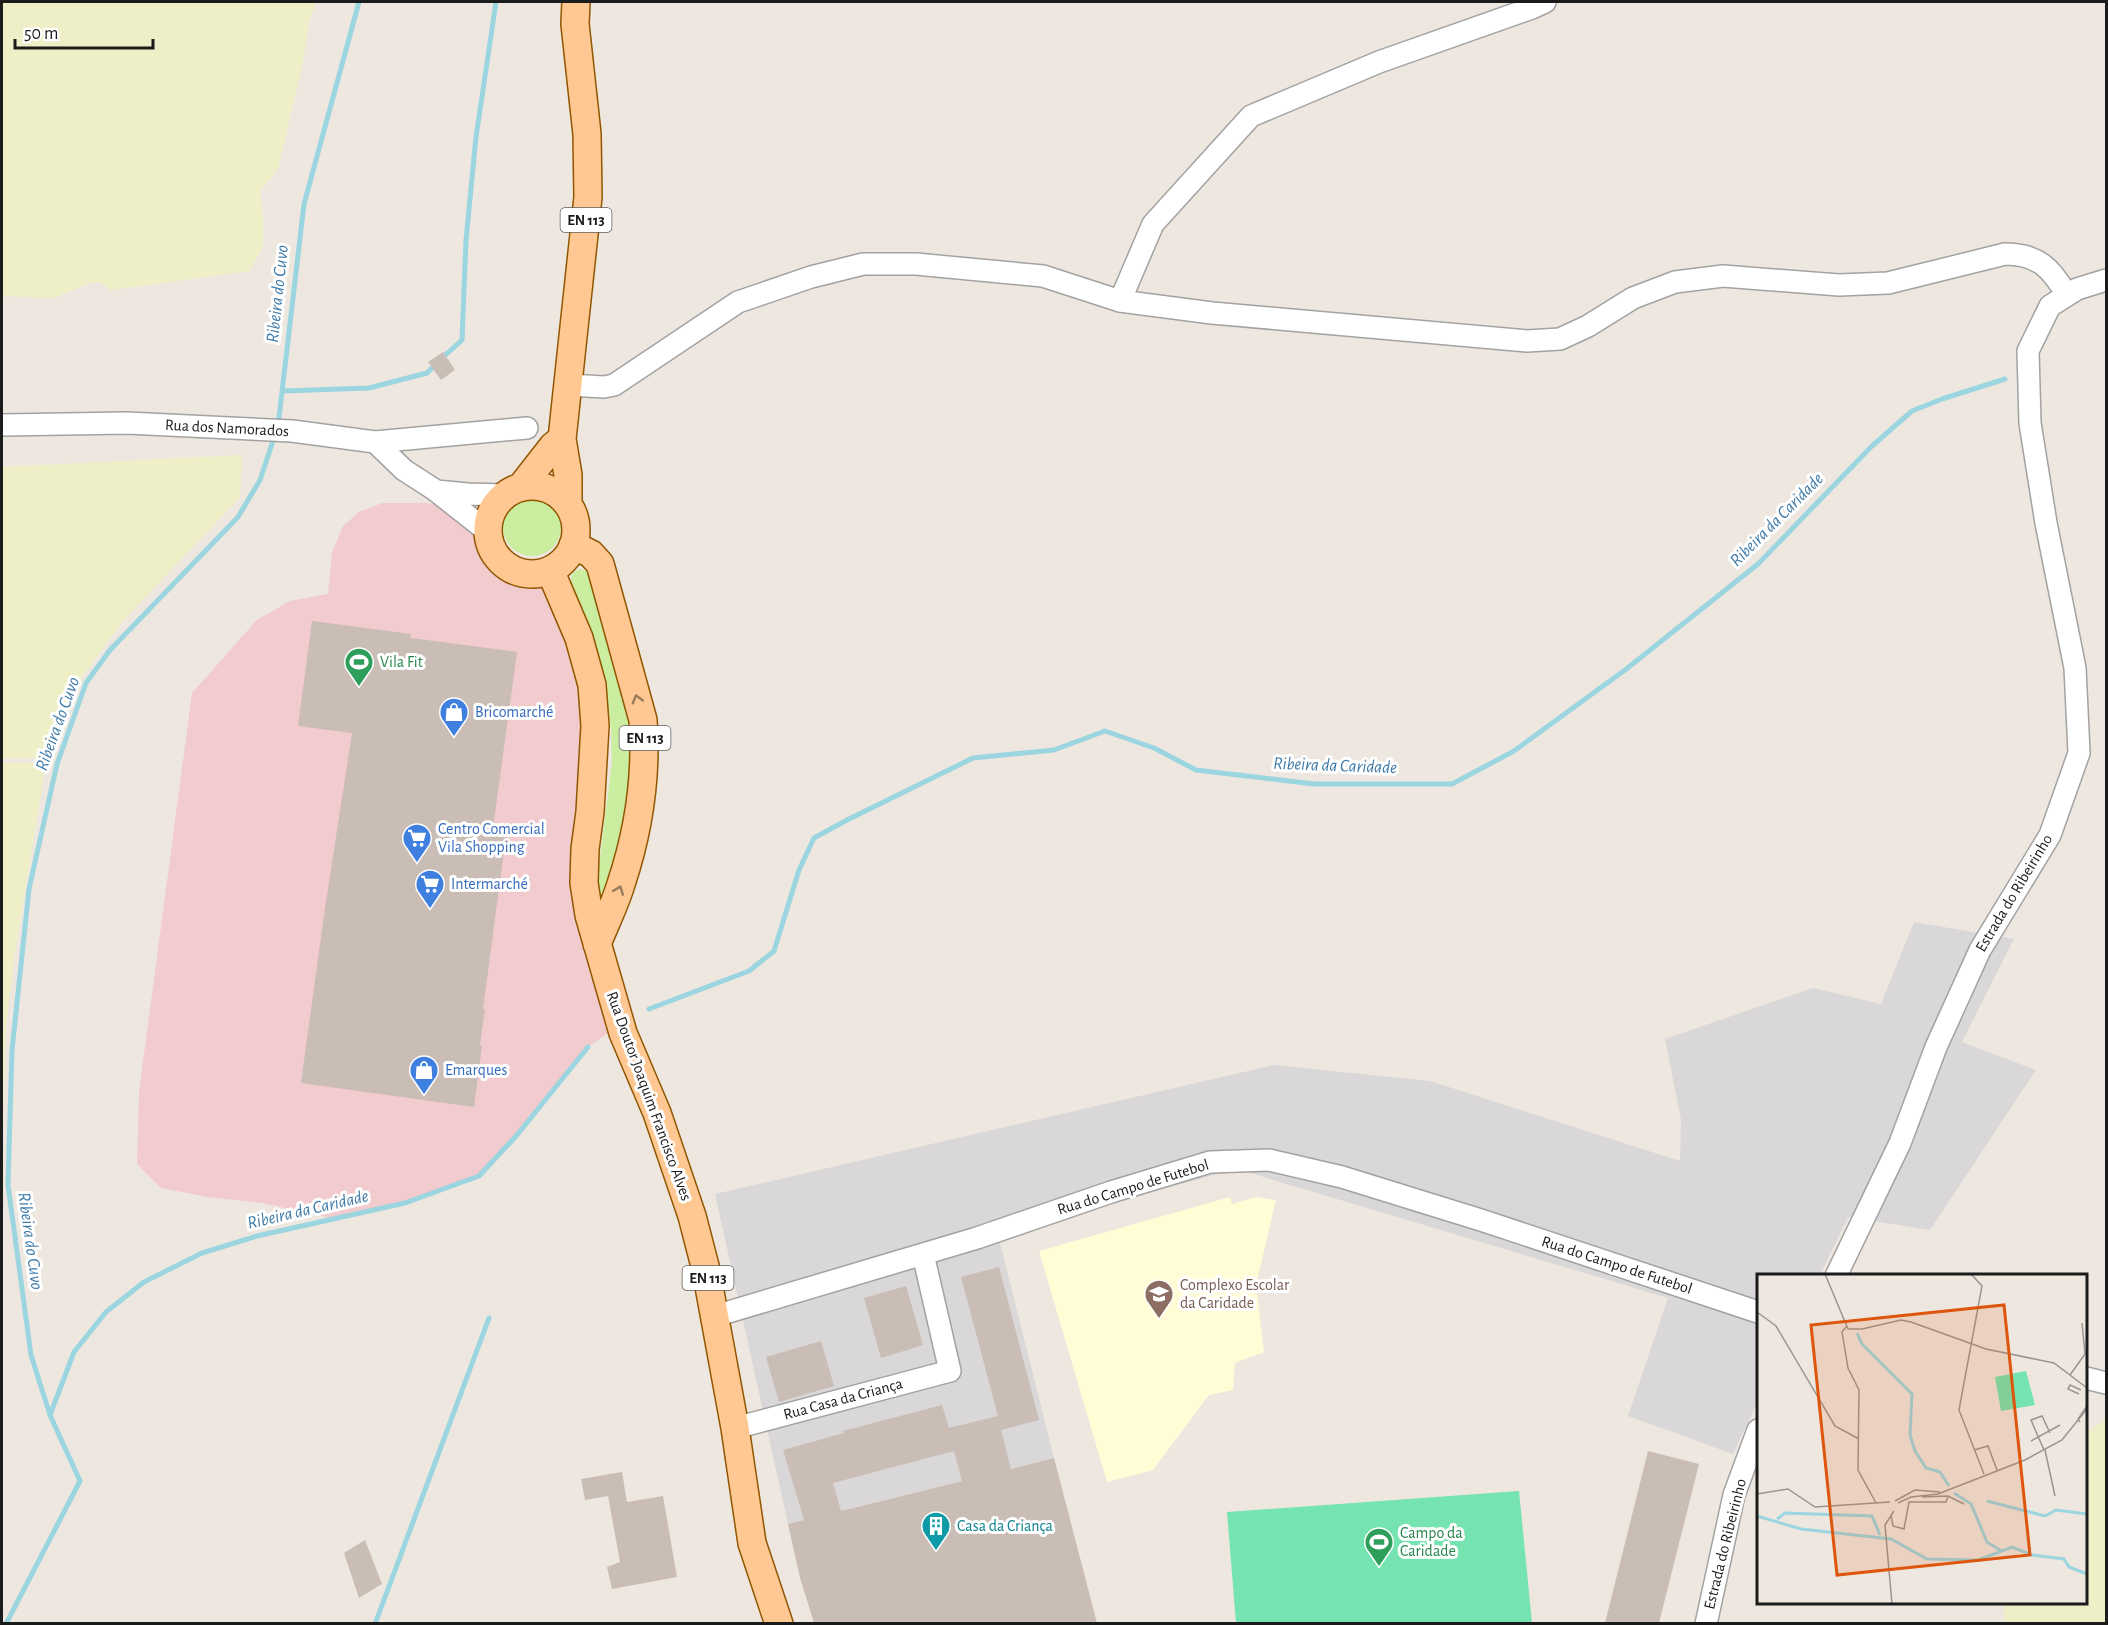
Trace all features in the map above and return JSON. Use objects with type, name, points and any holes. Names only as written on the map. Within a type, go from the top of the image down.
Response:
[{"type":"main road","name":"EN 113","points":[[576,2],[575,24],[587,134],[588,197],[562,439],[568,504],[574,518],[576,534],[573,545],[591,554],[600,564],[644,720],[644,783],[638,824],[621,885],[597,944]]},
{"type":"main road","points":[[562,439],[492,511],[487,531],[497,558],[508,567],[522,573],[537,574],[550,570],[563,561],[573,545]]},
{"type":"main road","points":[[513,491],[534,485],[547,488],[568,504]]},
{"type":"main road","name":"Rua Doutor Joaquim Francisco Alves","points":[[550,570],[579,638],[591,685],[595,726],[584,883],[589,915],[623,1033],[657,1113],[692,1216],[715,1316],[752,1543],[779,1623]]},
{"type":"street","points":[[1120,301],[1153,224],[1251,116],[1379,62],[1545,2]]},
{"type":"street","points":[[569,386],[614,385],[738,302],[811,277],[863,264],[916,264],[1043,276],[1120,301],[1224,314],[1527,341],[1560,339],[1588,326],[1633,298],[1675,282],[1723,276],[1839,285],[1888,283],[2005,254],[2024,254],[2053,272],[2067,295]]},
{"type":"street","name":"Estrada do Ribeirinho","points":[[1836,1274],[1900,1143],[1936,1047],[1980,950],[2050,835],[2079,753],[2075,669],[2046,523],[2030,423],[2028,351],[2050,306],[2077,289],[2106,280]]},
{"type":"street","name":"Rua dos Namorados","points":[[2,425],[127,423],[260,429],[375,442],[527,428]]},
{"type":"street","points":[[375,442],[404,470],[435,490],[487,531]]},
{"type":"street","points":[[435,490],[468,494],[513,491]]},
{"type":"street","name":"Rua do Campo de Futebol","points":[[715,1316],[977,1238],[1111,1192],[1210,1162],[1269,1160],[1342,1177],[1484,1221],[1757,1312]]},
{"type":"street","name":"Rua Casa da Criança","points":[[735,1428],[950,1371],[923,1254]]},
{"type":"street","points":[[2087,1378],[2106,1383]]},
{"type":"street","name":"Estrada do Ribeirinho","points":[[1706,1623],[1734,1495],[1757,1433]]},
{"type":"shaded area","points":[[382,503],[454,506],[487,531],[490,545],[497,558],[508,567],[522,573],[536,574],[550,570],[587,664],[585,849],[621,1024],[588,1047],[479,1176],[405,1203],[335,1219],[262,1203],[207,1197],[161,1188],[137,1164],[139,1092],[192,693],[257,620],[290,601],[328,594],[332,553],[343,526],[359,512]]},
{"type":"shaded area","points":[[1914,922],[2014,939],[1962,1042],[2036,1070],[1930,1230],[1848,1217],[1820,1274],[1757,1274],[1757,1403],[1733,1454],[1628,1416],[1668,1298],[1247,1172],[1222,1173],[1093,1208],[1000,1243],[1054,1458],[788,1524],[715,1194],[1274,1065],[1430,1081],[1680,1161],[1681,1120],[1665,1039],[1813,988],[1881,1004]]},
{"type":"shaded area","name":"Complexo Escolar da Caridade","points":[[1230,1197],[1232,1204],[1256,1197],[1276,1200],[1256,1285],[1264,1352],[1235,1363],[1233,1390],[1209,1395],[1153,1470],[1107,1482],[1039,1251]]},
{"type":"green space","points":[[2,2],[316,2],[309,22],[303,62],[278,169],[260,191],[263,246],[250,271],[111,290],[99,282],[89,283],[54,298],[2,296]]},
{"type":"green space","points":[[242,455],[240,497],[123,621],[71,692],[48,758],[2,758],[2,467]]},
{"type":"green space","points":[[532,498],[543,500],[553,506],[559,516],[561,527],[559,538],[553,548],[543,554],[532,556],[521,554],[511,548],[505,538],[503,527],[505,516],[511,506],[521,500]]},
{"type":"green space","points":[[579,569],[588,571],[630,706],[634,764],[615,873],[603,899],[599,897],[597,882],[612,762],[611,729],[606,693],[570,588],[572,574]]},
{"type":"green space","points":[[2,763],[46,763],[15,952],[6,1028],[2,1139]]},
{"type":"green space","points":[[2106,1420],[2106,1623],[2005,1623],[2004,1604],[2087,1604],[2087,1431]]},
{"type":"green space","name":"Campo da Caridade","points":[[1519,1491],[1532,1623],[1236,1623],[1227,1512]]},
{"type":"building","points":[[443,352],[455,370],[441,380],[428,362]]},
{"type":"building","name":"Centro Comercial Vila Shopping","points":[[312,621],[411,634],[411,638],[517,652],[492,835],[506,836],[483,1009],[485,1009],[480,1045],[482,1046],[474,1107],[301,1083],[352,733],[298,726]]},
{"type":"building","name":"Casa da Criança","points":[[999,1267],[1039,1420],[1001,1430],[1011,1469],[1054,1458],[1097,1623],[814,1623],[800,1578],[788,1524],[804,1520],[783,1450],[844,1433],[843,1431],[942,1405],[949,1428],[998,1416],[961,1277]],"holes":[[[954,1451],[962,1481],[841,1511],[833,1483]]]},
{"type":"building","points":[[906,1286],[923,1345],[881,1358],[864,1298]]},
{"type":"building","points":[[821,1341],[834,1386],[779,1402],[766,1357]]},
{"type":"building","points":[[1648,1451],[1699,1464],[1659,1623],[1605,1623]]},
{"type":"building","points":[[622,1472],[627,1502],[663,1496],[677,1577],[612,1589],[607,1567],[620,1562],[608,1496],[585,1500],[581,1479]]},
{"type":"building","points":[[365,1540],[382,1584],[359,1598],[344,1553]]},
{"type":"waterway","name":"Ribeira do Cuvo","points":[[278,426],[304,204],[359,2]]},
{"type":"waterway","points":[[442,358],[462,340],[466,240],[476,137],[496,2]]},
{"type":"waterway","points":[[283,391],[369,388],[427,373],[435,365]]},
{"type":"waterway","name":"Ribeira da Caridade","points":[[649,1009],[749,971],[774,951],[799,870],[814,838],[973,758],[1054,750],[1105,731],[1154,748],[1196,770],[1314,784],[1452,784],[1514,751],[1625,670],[1758,564],[1872,446],[1912,411],[2005,379]]},
{"type":"waterway","name":"Ribeira do Cuvo","points":[[6,1624],[80,1481],[50,1415],[31,1355],[8,1185],[12,1050],[29,889],[57,764],[86,683],[110,650],[238,517],[260,480],[275,435]]},
{"type":"waterway","name":"Ribeira da Caridade","points":[[50,1415],[74,1352],[106,1312],[144,1282],[202,1253],[257,1236],[405,1203],[479,1176],[517,1135],[588,1047]]},
{"type":"waterway","points":[[375,1624],[489,1318]]},
{"type":"place","name":"Vila Fit","points":[[359,688]]},
{"type":"place","name":"Bricomarché","points":[[454,738]]},
{"type":"place","name":"Centro Comercial Vila Shopping","points":[[417,864]]},
{"type":"place","name":"Intermarché","points":[[430,910]]},
{"type":"place","name":"Emarques","points":[[424,1096]]},
{"type":"place","name":"Complexo Escolar da Caridade","points":[[1159,1320]]},
{"type":"place","name":"Casa da Criança","points":[[936,1552]]},
{"type":"place","name":"Campo da Caridade","points":[[1379,1568]]}]
